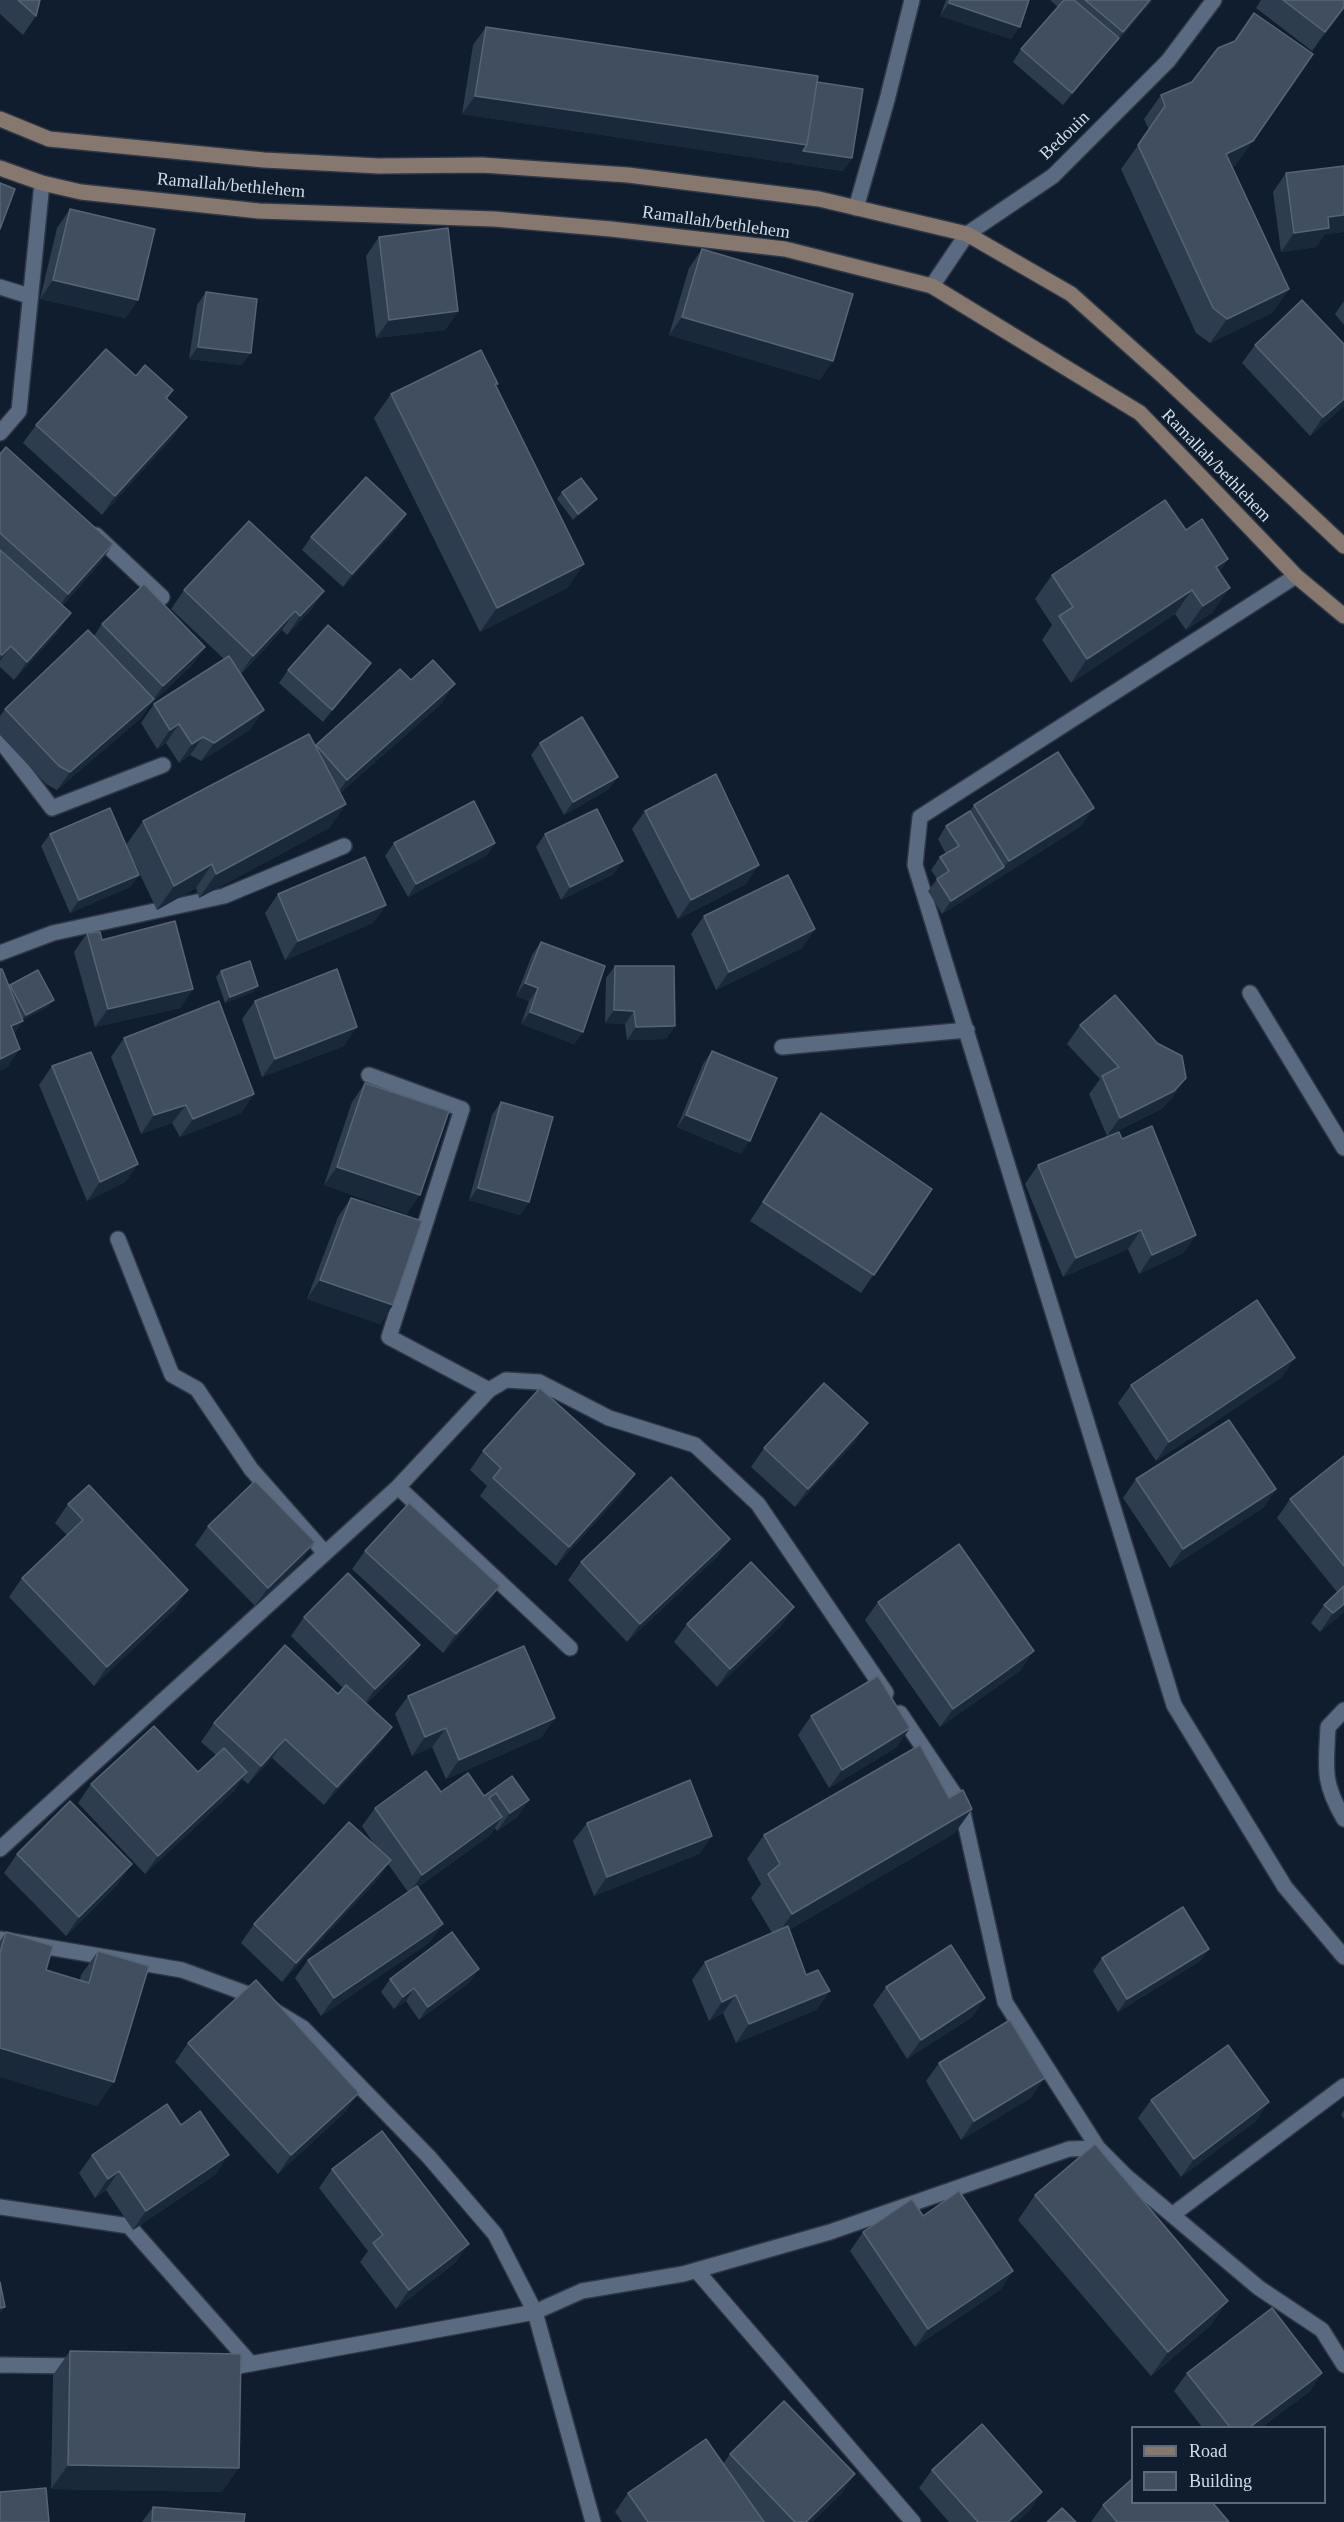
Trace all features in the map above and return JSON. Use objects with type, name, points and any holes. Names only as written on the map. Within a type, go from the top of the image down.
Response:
[{"type":"main road","name":"Ramallah/bethlehem","points":[[0,119],[49,138],[264,160],[379,166],[482,165],[628,174],[819,199],[967,234],[1071,294],[1165,378],[1344,546]]},
{"type":"main road","name":"Ramallah/bethlehem","points":[[0,168],[42,183],[81,192],[259,212],[494,219],[785,249],[932,286],[1140,413],[1296,576],[1344,616]]},
{"type":"street","points":[[856,208],[887,100],[912,0]]},
{"type":"street","name":"Bedouin","points":[[932,286],[967,234],[1053,176],[1168,61],[1214,0]]},
{"type":"street","points":[[0,433],[19,411],[42,183]]},
{"type":"street","points":[[0,287],[29,296]]},
{"type":"street","points":[[85,525],[162,597]]},
{"type":"street","points":[[1296,576],[957,791],[920,817],[915,864],[1174,1705],[1285,1887],[1344,1957]]},
{"type":"street","points":[[0,740],[52,808],[163,765]]},
{"type":"street","points":[[0,953],[53,933],[224,896],[344,846]]},
{"type":"street","points":[[1250,993],[1344,1148]]},
{"type":"street","points":[[782,1047],[967,1030]]},
{"type":"street","points":[[369,1075],[462,1108],[389,1337],[489,1390]]},
{"type":"street","points":[[118,1239],[172,1375],[196,1389],[251,1469],[325,1552]]},
{"type":"street","points":[[0,1849],[398,1487],[489,1390],[506,1380],[539,1382],[609,1418],[695,1445],[758,1504],[961,1804],[1005,2002],[1098,2148],[1127,2177],[1259,2288],[1322,2330],[1344,2365]]},
{"type":"street","points":[[398,1487],[570,1648]]},
{"type":"street","points":[[1344,1710],[1328,1727],[1325,1777],[1333,1800],[1344,1819]]},
{"type":"street","points":[[0,1939],[182,1970],[245,1993],[303,2028],[429,2157],[495,2234],[535,2312],[593,2522]]},
{"type":"street","points":[[1172,2216],[1344,2086]]},
{"type":"street","points":[[205,2369],[228,2369],[535,2312],[582,2291],[696,2270],[830,2232],[1069,2149],[1098,2148]]},
{"type":"street","points":[[0,2207],[129,2226],[252,2364]]},
{"type":"street","points":[[696,2270],[913,2522]]},
{"type":"street","points":[[0,2365],[91,2366]]},
{"type":"building","points":[[18,0],[40,0],[36,16]]},
{"type":"building","points":[[950,0],[1029,0],[1020,27],[949,3]]},
{"type":"building","points":[[1064,0],[1074,0],[1119,38],[1072,93],[1021,49]]},
{"type":"building","points":[[1085,0],[1150,0],[1123,32]]},
{"type":"building","points":[[1283,0],[1344,0],[1344,7],[1325,32]]},
{"type":"building","points":[[1254,13],[1313,54],[1253,141],[1226,154],[1289,289],[1227,319],[1213,308],[1138,145],[1165,106],[1161,95],[1192,82],[1218,48],[1235,41]]},
{"type":"building","points":[[486,27],[818,76],[807,145],[475,96]]},
{"type":"building","points":[[817,82],[863,89],[852,158],[803,151],[807,145]]},
{"type":"building","points":[[1344,166],[1344,215],[1328,217],[1329,228],[1294,233],[1286,173]]},
{"type":"building","points":[[0,183],[15,189],[0,229]]},
{"type":"building","points":[[70,209],[155,229],[138,300],[53,280]]},
{"type":"building","points":[[448,228],[458,311],[389,320],[379,237]]},
{"type":"building","points":[[702,249],[853,294],[833,361],[682,317]]},
{"type":"building","points":[[206,292],[257,299],[251,353],[198,347]]},
{"type":"building","points":[[1302,300],[1344,344],[1344,399],[1323,417],[1255,345]]},
{"type":"building","points":[[106,349],[136,376],[145,365],[173,390],[166,398],[187,417],[115,496],[36,425]]},
{"type":"building","points":[[481,350],[498,384],[495,384],[584,564],[497,608],[391,394]]},
{"type":"building","points":[[6,447],[113,544],[68,594],[0,533],[0,454]]},
{"type":"building","points":[[366,477],[406,514],[352,574],[311,537]]},
{"type":"building","points":[[581,478],[597,499],[578,514],[562,492]]},
{"type":"building","points":[[1165,500],[1186,530],[1202,519],[1228,559],[1216,567],[1230,588],[1203,606],[1192,590],[1087,659],[1059,616],[1073,607],[1052,575]]},
{"type":"building","points":[[249,521],[324,591],[300,616],[295,611],[253,656],[184,590]]},
{"type":"building","points":[[0,550],[71,613],[27,662],[11,646],[2,655],[0,653]]},
{"type":"building","points":[[144,584],[205,647],[163,686],[102,624]]},
{"type":"building","points":[[328,625],[371,663],[332,710],[288,670]]},
{"type":"building","points":[[88,630],[154,699],[70,772],[59,766],[5,709]]},
{"type":"building","points":[[229,656],[264,710],[214,743],[203,737],[192,744],[179,724],[170,730],[154,704]]},
{"type":"building","points":[[433,660],[455,684],[347,780],[316,745],[400,669],[411,680]]},
{"type":"building","points":[[582,717],[618,777],[573,802],[540,743]]},
{"type":"building","points":[[309,734],[346,804],[216,874],[212,864],[174,886],[143,821]]},
{"type":"building","points":[[1058,752],[1094,808],[1009,861],[974,805]]},
{"type":"building","points":[[716,774],[759,865],[691,900],[645,811]]},
{"type":"building","points":[[474,801],[495,843],[416,884],[394,843]]},
{"type":"building","points":[[110,808],[139,875],[79,900],[50,834]]},
{"type":"building","points":[[597,809],[623,861],[570,887],[545,834]]},
{"type":"building","points":[[970,811],[1004,867],[951,901],[937,879],[949,871],[940,857],[959,846],[946,826]]},
{"type":"building","points":[[365,857],[386,905],[298,941],[278,894]]},
{"type":"building","points":[[788,875],[815,929],[729,972],[704,916]]},
{"type":"building","points":[[175,921],[193,989],[108,1009],[87,933],[100,932],[102,940]]},
{"type":"building","points":[[541,942],[605,966],[583,1032],[530,1012],[538,988],[525,983]]},
{"type":"building","points":[[250,961],[258,986],[230,997],[221,971]]},
{"type":"building","points":[[615,966],[674,966],[675,1026],[636,1027],[634,1011],[614,1010]]},
{"type":"building","points":[[0,969],[2,969],[23,1021],[11,1026],[20,1049],[0,1059]]},
{"type":"building","points":[[337,969],[357,1027],[275,1059],[255,1001]]},
{"type":"building","points":[[38,970],[54,1000],[26,1015],[10,985]]},
{"type":"building","points":[[1115,995],[1157,1043],[1182,1056],[1186,1078],[1174,1091],[1120,1118],[1102,1076],[1119,1067],[1080,1025]]},
{"type":"building","points":[[219,1001],[254,1094],[193,1119],[186,1105],[154,1115],[124,1038]]},
{"type":"building","points":[[712,1051],[777,1078],[750,1141],[686,1115]]},
{"type":"building","points":[[91,1052],[138,1164],[100,1182],[52,1066]]},
{"type":"building","points":[[365,1083],[449,1111],[420,1195],[337,1167]]},
{"type":"building","points":[[501,1102],[553,1117],[529,1202],[478,1188]]},
{"type":"building","points":[[821,1113],[932,1189],[874,1275],[763,1202]]},
{"type":"building","points":[[1152,1126],[1196,1235],[1152,1255],[1141,1230],[1076,1258],[1038,1165],[1119,1132],[1122,1139]]},
{"type":"building","points":[[351,1198],[422,1221],[393,1305],[320,1280]]},
{"type":"building","points":[[1257,1300],[1295,1358],[1169,1442],[1131,1385]]},
{"type":"building","points":[[824,1383],[868,1423],[808,1489],[764,1448]]},
{"type":"building","points":[[540,1388],[635,1474],[569,1547],[493,1478],[501,1468],[483,1451]]},
{"type":"building","points":[[1229,1420],[1276,1489],[1183,1549],[1136,1479]]},
{"type":"building","points":[[1344,1456],[1344,1566],[1290,1499]]},
{"type":"building","points":[[671,1477],[730,1539],[640,1624],[581,1562]]},
{"type":"building","points":[[255,1481],[315,1542],[268,1588],[208,1526]]},
{"type":"building","points":[[89,1485],[188,1590],[107,1667],[22,1578],[83,1520],[68,1504]]},
{"type":"building","points":[[409,1503],[500,1586],[456,1634],[365,1551]]},
{"type":"building","points":[[959,1544],[1034,1651],[953,1709],[878,1602]]},
{"type":"building","points":[[751,1562],[794,1607],[730,1669],[687,1624]]},
{"type":"building","points":[[348,1573],[420,1645],[375,1689],[304,1617]]},
{"type":"building","points":[[1344,1586],[1344,1604],[1333,1613],[1324,1605]]},
{"type":"building","points":[[285,1645],[338,1694],[346,1685],[392,1727],[337,1787],[285,1739],[261,1766],[214,1723]]},
{"type":"building","points":[[524,1646],[555,1718],[459,1760],[446,1728],[425,1737],[408,1696]]},
{"type":"building","points":[[878,1676],[910,1728],[842,1770],[811,1716]]},
{"type":"building","points":[[154,1726],[198,1772],[224,1748],[247,1772],[158,1856],[91,1784]]},
{"type":"building","points":[[920,1745],[949,1798],[963,1790],[972,1809],[792,1914],[768,1874],[780,1864],[764,1835]]},
{"type":"building","points":[[426,1771],[441,1792],[468,1773],[484,1796],[512,1776],[529,1800],[510,1813],[496,1793],[489,1798],[502,1817],[422,1875],[375,1808]]},
{"type":"building","points":[[690,1780],[712,1836],[607,1877],[587,1823]]},
{"type":"building","points":[[70,1801],[132,1864],[79,1917],[17,1854]]},
{"type":"building","points":[[349,1822],[391,1860],[296,1963],[254,1924]]},
{"type":"building","points":[[417,1886],[443,1924],[334,1998],[308,1960]]},
{"type":"building","points":[[1183,1907],[1209,1949],[1127,1999],[1102,1958]]},
{"type":"building","points":[[788,1926],[806,1975],[818,1970],[830,1991],[749,2024],[736,1995],[722,2002],[705,1962]]},
{"type":"building","points":[[6,1932],[53,1946],[46,1970],[89,1983],[98,1951],[149,1966],[114,2082],[0,2048],[0,1953]]},
{"type":"building","points":[[452,1932],[479,1969],[428,2007],[414,1988],[403,1997],[390,1979]]},
{"type":"building","points":[[951,1945],[985,1998],[921,2040],[886,1987]]},
{"type":"building","points":[[256,1980],[359,2093],[291,2155],[188,2043]]},
{"type":"building","points":[[1010,2020],[1045,2078],[974,2121],[939,2063]]},
{"type":"building","points":[[1228,2045],[1269,2102],[1194,2159],[1151,2100]]},
{"type":"building","points":[[167,2104],[181,2125],[200,2111],[229,2155],[146,2211],[119,2171],[108,2179],[92,2155]]},
{"type":"building","points":[[382,2131],[469,2244],[409,2290],[373,2243],[383,2235],[332,2169]]},
{"type":"building","points":[[1095,2144],[1228,2301],[1168,2352],[1035,2195]]},
{"type":"building","points":[[959,2191],[1013,2271],[928,2329],[863,2232],[912,2199],[923,2216]]},
{"type":"building","points":[[0,2282],[5,2307],[0,2308]]},
{"type":"building","points":[[1272,2308],[1322,2373],[1251,2426],[1229,2426],[1187,2373]]},
{"type":"building","points":[[70,2351],[241,2354],[239,2468],[68,2465]]},
{"type":"building","points":[[784,2401],[855,2474],[806,2522],[795,2522],[730,2454]]},
{"type":"building","points":[[982,2424],[1042,2492],[1008,2522],[978,2522],[932,2470]]},
{"type":"building","points":[[706,2439],[764,2522],[648,2522],[628,2493]]},
{"type":"building","points":[[1131,2480],[1131,2504],[1214,2504],[1229,2522],[1117,2522],[1103,2505]]},
{"type":"building","points":[[46,2488],[49,2522],[0,2522],[0,2492]]},
{"type":"building","points":[[153,2507],[245,2514],[244,2522],[152,2522]]},
{"type":"building","points":[[1062,2508],[1076,2522],[1047,2522]]}]
